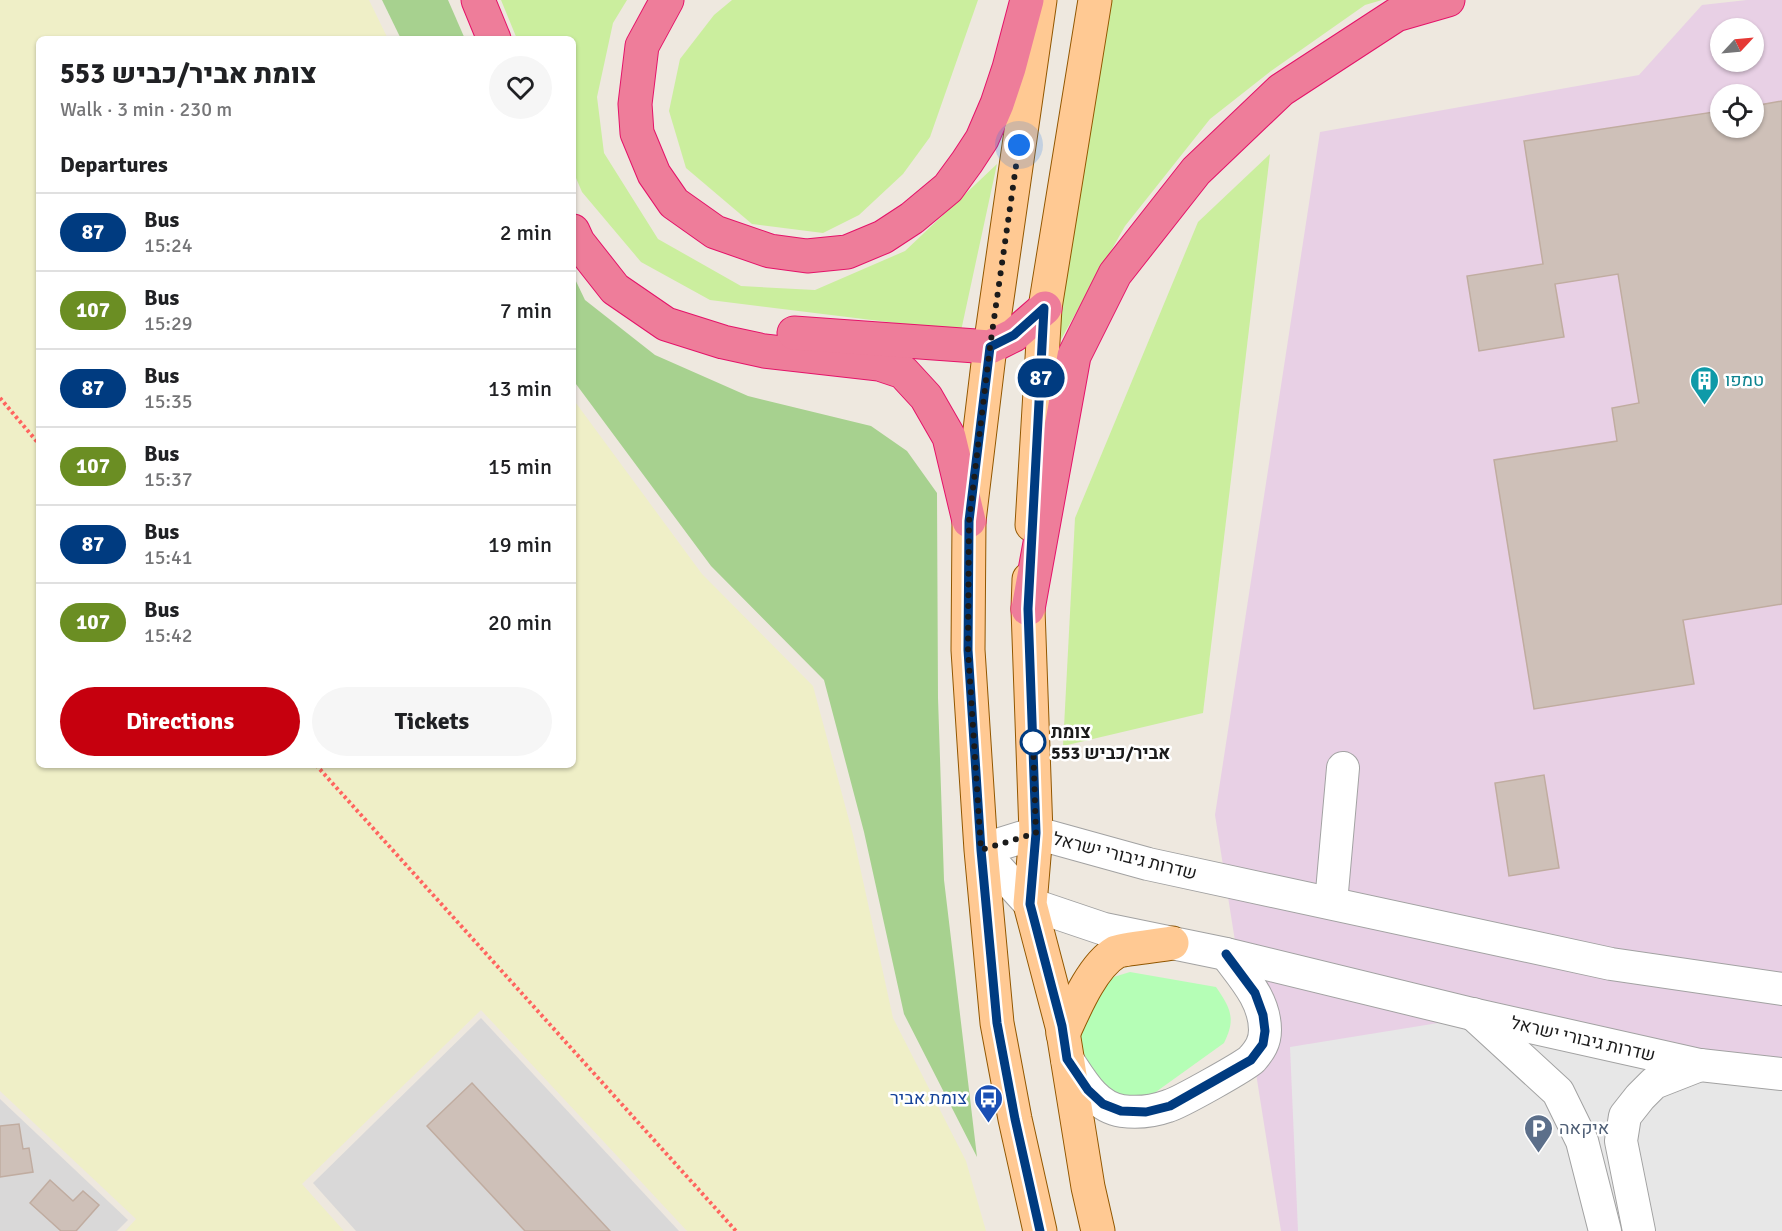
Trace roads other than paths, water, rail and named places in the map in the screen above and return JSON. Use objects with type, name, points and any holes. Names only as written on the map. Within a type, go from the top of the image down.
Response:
[{"type":"highway","points":[[478,0],[493,36]]},
{"type":"highway","points":[[667,0],[642,46],[635,104],[637,133],[654,174],[674,203],[715,232],[770,251],[807,256],[847,252],[883,237],[912,218],[948,188],[968,162],[982,138],[997,104],[1033,2]]},
{"type":"highway","points":[[1028,609],[1074,356],[1115,274],[1196,171],[1281,90],[1396,15],[1448,0]]},
{"type":"highway","points":[[576,219],[603,257],[637,289],[681,310],[734,328],[990,347],[1014,335],[1044,308]]},
{"type":"highway","points":[[576,238],[615,289],[666,324],[723,342],[764,351],[879,364],[903,372],[926,397],[949,437],[969,521]]},
{"type":"main road","points":[[1033,2],[969,521],[968,650],[981,850],[997,1023],[1015,1119],[1040,1231]]},
{"type":"main road","points":[[1093,9],[1044,308],[1028,609],[1036,833],[1030,904],[1065,1047],[1088,1187],[1098,1231]]},
{"type":"main road","points":[[1065,1047],[1083,991],[1100,968],[1117,951],[1172,943]]},
{"type":"street","points":[[1331,903],[1343,768]]},
{"type":"street","name":"שדרות גיבורי ישראל","points":[[1782,989],[1611,964],[1148,864],[1036,833],[981,850],[1030,904],[1104,929],[1226,954],[1472,1014],[1700,1065],[1782,1074]]},
{"type":"street","points":[[1065,1047],[1088,1090],[1103,1104],[1121,1111],[1137,1112],[1170,1106],[1251,1060],[1263,1044],[1265,1031],[1263,1015],[1255,993],[1226,954]]},
{"type":"street","points":[[1472,1014],[1558,1092],[1582,1141],[1605,1231]]},
{"type":"street","points":[[1639,1231],[1621,1141],[1625,1116],[1654,1083],[1700,1065]]},
{"type":"place","name":"טמפו","points":[[1704,406]]},
{"type":"place","name":"צומת אביר/כביש 553","points":[[1033,742]]},
{"type":"place","name":"צומת אביר","points":[[988,1124]]},
{"type":"place","name":"איקאה","points":[[1538,1154]]}]
